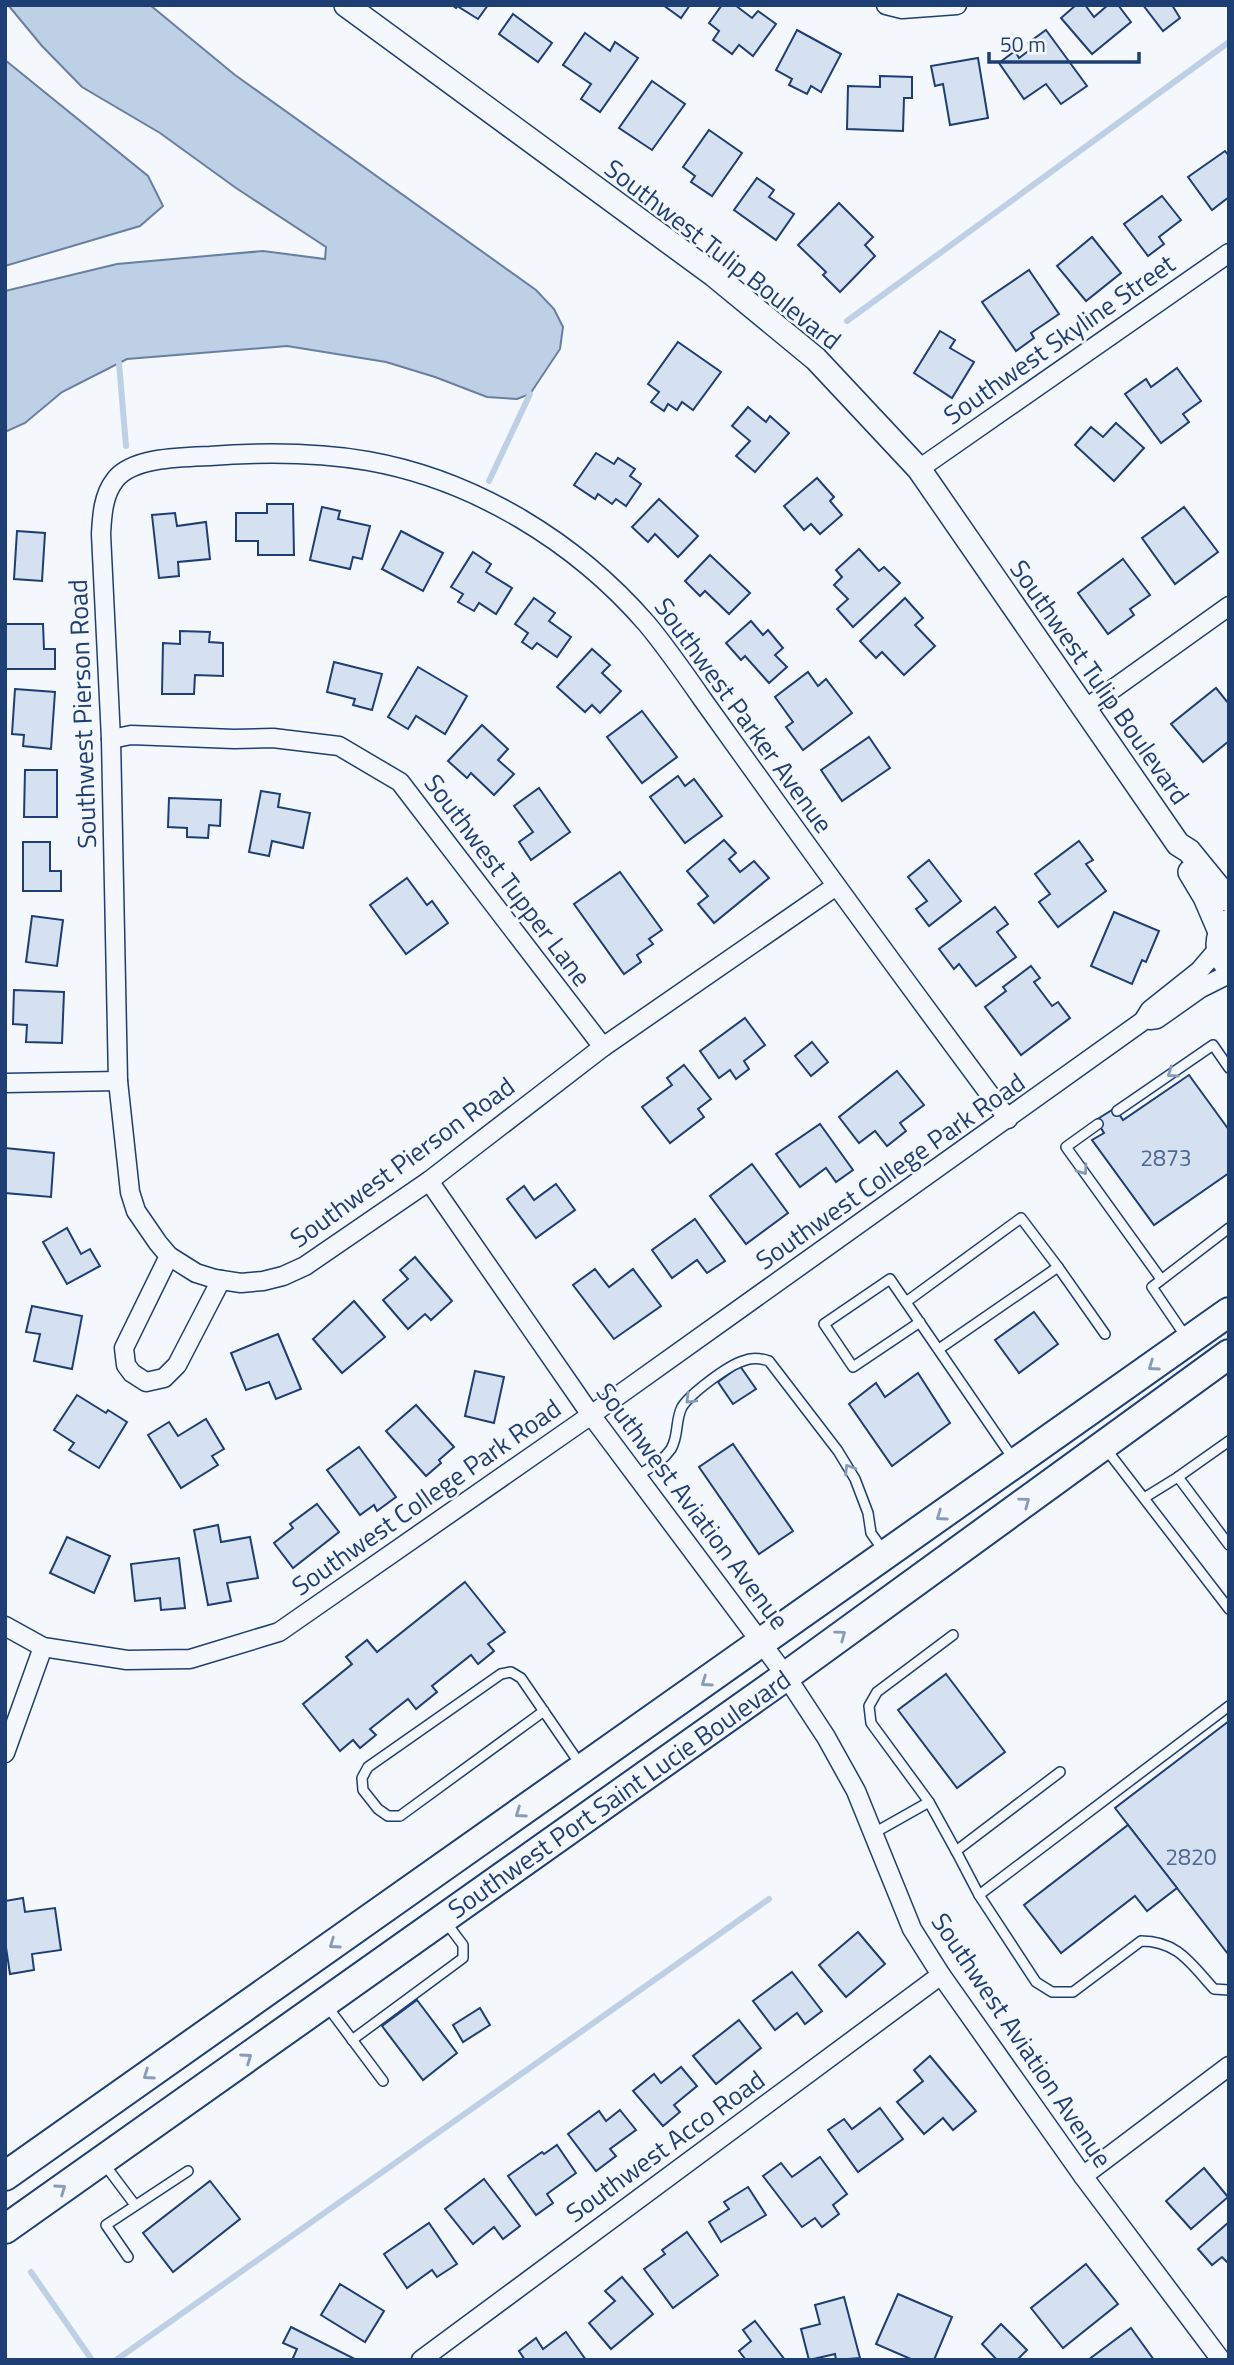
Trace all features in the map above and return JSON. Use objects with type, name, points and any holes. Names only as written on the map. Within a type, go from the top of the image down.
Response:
[{"type":"main road","name":"Southwest Port Saint Lucie Boulevard","points":[[5,2175],[761,1643],[879,1544],[1016,1462],[1229,1312]]},
{"type":"main road","name":"Southwest Port Saint Lucie Boulevard","points":[[5,2229],[786,1675],[1229,1354]]},
{"type":"street","name":"Southwest Tulip Boulevard","points":[[346,5],[714,275],[817,359],[919,469],[1178,844],[1181,856],[1205,897],[1224,943]]},
{"type":"street","points":[[886,5],[902,9],[957,5]]},
{"type":"street","name":"Southwest Skyline Street","points":[[919,469],[1229,253]]},
{"type":"street","name":"Southwest Parker Avenue","points":[[101,534],[103,511],[114,480],[126,470],[148,461],[271,452],[368,461],[444,482],[517,517],[592,569],[645,622],[1008,1119]]},
{"type":"street","name":"Southwest Pierson Road","points":[[101,534],[111,739],[118,1081],[130,1192],[141,1218],[169,1256],[196,1273],[241,1283],[284,1276],[305,1266],[429,1181],[603,1047],[836,886]]},
{"type":"street","points":[[1085,709],[1229,606]]},
{"type":"street","name":"Southwest Tupper Lane","points":[[111,739],[131,735],[274,738],[339,746],[400,782],[603,1047]]},
{"type":"street","name":"Southwest Tulip Boulevard","points":[[1178,844],[1189,851],[1229,900]]},
{"type":"street","name":"Southwest College Park Road","points":[[5,1626],[43,1647],[127,1660],[190,1659],[279,1632],[591,1415],[1143,1021],[1150,1010],[1199,971],[1224,943]]},
{"type":"street","name":"Southwest College Park Road","points":[[1143,1021],[1157,1019],[1201,988],[1229,974]]},
{"type":"street","points":[[5,1083],[118,1081]]},
{"type":"street","name":"Southwest Aviation Avenue","points":[[429,1181],[591,1415],[786,1675],[826,1737],[856,1791],[912,1929],[941,1975],[1083,2176],[1221,2360]]},
{"type":"street","points":[[169,1256],[124,1348],[126,1365],[132,1373],[146,1382],[164,1378],[177,1365],[220,1280]]},
{"type":"street","points":[[5,1753],[43,1647]]},
{"type":"street","name":"Southwest Acco Road","points":[[421,2360],[941,1975]]},
{"type":"street","points":[[1083,2176],[1229,2066]]},
{"type":"lane","points":[[1117,1111],[1213,1045],[1226,1057],[1229,1068]]},
{"type":"lane","points":[[1098,1124],[1066,1147],[1161,1279]]},
{"type":"lane","points":[[906,1302],[1021,1217],[1105,1334]]},
{"type":"lane","points":[[1189,1341],[1152,1287],[1229,1228]]},
{"type":"lane","points":[[939,1349],[1058,1267]]},
{"type":"lane","points":[[920,1322],[853,1367],[824,1324],[890,1279],[939,1349],[1016,1462]]},
{"type":"lane","points":[[637,1476],[662,1460],[673,1447],[678,1416],[683,1405],[706,1384],[741,1361],[758,1357],[769,1361],[838,1451],[855,1479],[879,1544]]},
{"type":"lane","points":[[1144,1498],[1229,1441]]},
{"type":"lane","points":[[1103,1445],[1229,1609]]},
{"type":"lane","points":[[1178,1477],[1229,1545]]},
{"type":"lane","points":[[953,1635],[877,1692],[869,1706],[871,1723],[929,1802],[979,1895],[1036,1982],[1052,1992],[1073,1992],[1141,1941],[1154,1941],[1176,1948],[1214,1989],[1229,1990]]},
{"type":"lane","points":[[544,1712],[400,1816],[388,1816],[378,1809],[363,1790],[362,1778],[368,1767],[501,1674],[511,1672],[521,1678],[583,1769]]},
{"type":"lane","points":[[979,1895],[1229,1706]]},
{"type":"lane","points":[[956,1851],[1059,1772]]},
{"type":"lane","points":[[874,1833],[929,1802]]},
{"type":"lane","points":[[352,2040],[463,1958],[463,1945],[443,1919]]},
{"type":"lane","points":[[324,2002],[383,2081]]},
{"type":"lane","points":[[102,2160],[135,2205]]},
{"type":"lane","points":[[128,2258],[106,2225],[188,2171]]},
{"type":"water","points":[[8,5],[150,5],[235,75],[536,290],[554,309],[563,327],[560,349],[530,394],[517,399],[487,397],[386,362],[287,346],[127,359],[62,392],[25,423],[5,432],[5,291],[117,264],[263,251],[325,259],[326,247],[236,188],[160,133],[82,87],[42,46]]},
{"type":"water","points":[[5,60],[148,176],[163,206],[140,226],[5,266]]},
{"type":"building","points":[[452,5],[488,5],[478,19]]},
{"type":"building","points":[[663,5],[690,5],[681,18]]},
{"type":"building","points":[[722,5],[735,5],[752,18],[758,11],[776,24],[753,56],[739,45],[732,54],[713,40],[719,31],[709,23]]},
{"type":"building","points":[[1076,5],[1085,5],[1094,17],[1108,5],[1118,5],[1131,22],[1092,54],[1061,18]]},
{"type":"building","points":[[1143,5],[1172,5],[1180,18],[1163,31]]},
{"type":"building","points":[[513,14],[552,43],[538,62],[499,34]]},
{"type":"building","points":[[797,30],[841,54],[821,92],[811,86],[807,94],[789,85],[792,79],[776,70]]},
{"type":"building","points":[[1046,30],[1087,86],[1061,104],[1046,84],[1024,99],[999,63],[1015,51],[1019,58],[1031,49],[1028,43]]},
{"type":"building","points":[[585,33],[610,51],[615,42],[638,58],[600,112],[581,99],[591,84],[563,65]]},
{"type":"building","points":[[978,58],[988,118],[950,125],[943,84],[935,86],[931,66]]},
{"type":"building","points":[[880,76],[912,77],[912,98],[904,98],[903,131],[847,129],[848,86],[880,87]]},
{"type":"building","points":[[652,81],[685,104],[652,150],[619,128]]},
{"type":"building","points":[[709,130],[742,153],[712,196],[691,182],[695,176],[683,167]]},
{"type":"building","points":[[1225,151],[1229,156],[1229,197],[1212,210],[1188,177]]},
{"type":"building","points":[[757,178],[774,190],[769,197],[794,214],[776,240],[734,210]]},
{"type":"building","points":[[1162,196],[1181,220],[1159,237],[1164,244],[1148,256],[1124,224]]},
{"type":"building","points":[[839,203],[873,237],[865,245],[875,256],[840,292],[823,275],[826,272],[798,245]]},
{"type":"building","points":[[1092,237],[1121,273],[1086,301],[1057,266]]},
{"type":"building","points":[[1029,270],[1059,314],[1031,333],[1034,338],[1016,351],[982,302]]},
{"type":"building","points":[[940,331],[955,340],[950,348],[974,362],[952,398],[914,373]]},
{"type":"building","points":[[678,342],[721,372],[693,410],[682,402],[677,410],[668,404],[664,411],[651,402],[659,392],[648,384]]},
{"type":"building","points":[[1177,368],[1201,401],[1183,414],[1189,422],[1161,443],[1125,394],[1146,379],[1151,387]]},
{"type":"building","points":[[748,407],[766,422],[770,416],[789,433],[755,472],[736,456],[750,441],[732,426]]},
{"type":"building","points":[[1116,423],[1144,448],[1114,481],[1075,445],[1091,427],[1103,437]]},
{"type":"building","points":[[596,453],[614,464],[618,458],[635,469],[630,476],[641,484],[626,506],[616,499],[612,504],[598,494],[595,499],[574,485]]},
{"type":"building","points":[[817,478],[834,497],[830,501],[842,515],[820,534],[811,524],[804,530],[784,506]]},
{"type":"building","points":[[659,499],[698,536],[678,557],[655,534],[648,542],[632,527]]},
{"type":"building","points":[[267,504],[293,504],[294,555],[258,555],[258,541],[236,541],[236,513],[267,513]]},
{"type":"building","points":[[322,507],[340,511],[338,519],[370,526],[362,559],[353,557],[350,569],[310,560]]},
{"type":"building","points":[[1184,507],[1218,552],[1175,584],[1142,538]]},
{"type":"building","points":[[175,513],[177,526],[206,522],[210,559],[178,562],[179,576],[159,578],[152,515]]},
{"type":"building","points":[[17,531],[45,533],[42,581],[14,579]]},
{"type":"building","points":[[401,531],[443,553],[423,591],[382,569]]},
{"type":"building","points":[[859,549],[879,571],[884,567],[900,583],[853,627],[837,609],[848,599],[834,585],[842,577],[836,570]]},
{"type":"building","points":[[473,552],[491,564],[486,572],[512,588],[496,614],[479,603],[474,611],[458,602],[463,594],[451,587]]},
{"type":"building","points":[[710,555],[750,593],[729,614],[705,591],[700,596],[685,581]]},
{"type":"building","points":[[1123,559],[1150,595],[1130,609],[1134,615],[1108,634],[1078,593]]},
{"type":"building","points":[[534,598],[555,613],[549,621],[571,637],[557,657],[537,643],[532,649],[522,642],[528,633],[515,624]]},
{"type":"building","points":[[905,598],[923,618],[915,625],[935,646],[904,675],[882,652],[876,658],[860,641]]},
{"type":"building","points":[[751,621],[763,635],[768,630],[783,648],[775,655],[787,667],[769,683],[745,656],[741,660],[726,643]]},
{"type":"building","points":[[5,624],[43,624],[44,649],[55,649],[55,669],[5,669]]},
{"type":"building","points":[[180,631],[210,632],[209,642],[223,643],[223,676],[195,675],[194,694],[162,694],[163,643],[180,644]]},
{"type":"building","points":[[592,649],[610,665],[602,673],[621,691],[600,713],[592,705],[585,712],[557,687]]},
{"type":"building","points":[[334,662],[382,674],[372,710],[353,705],[355,699],[327,692]]},
{"type":"building","points":[[418,667],[467,696],[445,734],[416,716],[408,729],[388,717]]},
{"type":"building","points":[[808,672],[818,686],[826,679],[852,713],[803,750],[786,727],[793,722],[775,697]]},
{"type":"building","points":[[1216,688],[1229,704],[1229,741],[1203,762],[1171,724]]},
{"type":"building","points":[[15,689],[55,692],[51,749],[23,746],[24,735],[12,734]]},
{"type":"building","points":[[642,711],[677,757],[642,783],[607,737]]},
{"type":"building","points":[[482,725],[508,749],[498,760],[514,774],[494,795],[471,773],[467,778],[448,761]]},
{"type":"building","points":[[869,737],[890,768],[842,801],[821,770]]},
{"type":"building","points":[[25,770],[57,770],[57,817],[24,817]]},
{"type":"building","points":[[678,776],[685,786],[694,779],[722,816],[685,843],[650,797]]},
{"type":"building","points":[[539,788],[570,832],[531,860],[519,842],[533,832],[514,806]]},
{"type":"building","points":[[261,791],[280,794],[278,807],[310,813],[303,848],[272,841],[269,856],[249,852]]},
{"type":"building","points":[[169,798],[221,800],[220,826],[209,825],[208,838],[187,837],[187,828],[168,827]]},
{"type":"building","points":[[724,840],[736,853],[729,859],[740,872],[754,861],[769,878],[714,923],[698,904],[708,896],[687,871]]},
{"type":"building","points":[[1079,841],[1093,860],[1086,864],[1106,891],[1058,927],[1039,902],[1050,894],[1035,874]]},
{"type":"building","points":[[23,842],[50,842],[50,871],[61,871],[61,891],[23,891]]},
{"type":"building","points":[[929,860],[961,901],[929,926],[916,909],[927,901],[908,877]]},
{"type":"building","points":[[620,872],[662,930],[649,939],[653,944],[637,955],[641,962],[624,974],[574,904]]},
{"type":"building","points":[[407,878],[427,905],[432,901],[448,923],[406,954],[370,905]]},
{"type":"building","points":[[995,907],[1008,924],[997,932],[1016,957],[976,986],[959,964],[954,969],[939,949]]},
{"type":"building","points":[[1114,912],[1159,931],[1146,962],[1142,960],[1132,984],[1091,966]]},
{"type":"building","points":[[32,916],[63,920],[57,966],[26,962]]},
{"type":"building","points":[[1031,966],[1040,978],[1034,982],[1052,1006],[1058,1002],[1070,1018],[1021,1055],[985,1007],[1006,991],[1003,987]]},
{"type":"building","points":[[14,990],[64,992],[62,1043],[26,1042],[27,1025],[13,1024]]},
{"type":"building","points":[[745,1018],[765,1045],[744,1061],[749,1069],[736,1079],[730,1070],[719,1078],[700,1051]]},
{"type":"building","points":[[812,1042],[828,1062],[811,1076],[795,1056]]},
{"type":"building","points":[[684,1065],[711,1099],[698,1109],[704,1117],[670,1143],[642,1107],[672,1085],[667,1078]]},
{"type":"building","points":[[897,1071],[924,1105],[900,1123],[906,1131],[887,1146],[875,1131],[859,1143],[839,1117]]},
{"type":"building","points":[[1189,1075],[1229,1130],[1229,1173],[1154,1225],[1092,1140],[1104,1133],[1096,1120],[1115,1108],[1123,1120]]},
{"type":"building","points":[[820,1124],[853,1170],[836,1182],[826,1168],[800,1187],[776,1154]]},
{"type":"building","points":[[5,1148],[54,1153],[51,1197],[5,1193]]},
{"type":"building","points":[[752,1164],[788,1213],[746,1244],[710,1196]]},
{"type":"building","points":[[556,1184],[575,1210],[536,1238],[507,1199],[524,1186],[534,1200]]},
{"type":"building","points":[[695,1219],[725,1261],[707,1273],[697,1260],[672,1278],[652,1250]]},
{"type":"building","points":[[67,1228],[81,1254],[90,1249],[100,1266],[67,1284],[43,1242]]},
{"type":"building","points":[[415,1257],[452,1301],[431,1320],[425,1314],[408,1329],[383,1300],[408,1279],[400,1270]]},
{"type":"building","points":[[595,1269],[609,1287],[633,1269],[661,1306],[614,1339],[573,1285]]},
{"type":"building","points":[[354,1301],[385,1337],[342,1373],[313,1339]]},
{"type":"building","points":[[32,1306],[82,1316],[72,1369],[34,1361],[40,1334],[26,1332]]},
{"type":"building","points":[[1034,1312],[1058,1344],[1019,1373],[995,1340]]},
{"type":"building","points":[[278,1334],[301,1389],[276,1399],[269,1382],[246,1390],[231,1353]]},
{"type":"building","points":[[740,1366],[756,1389],[733,1404],[718,1382]]},
{"type":"building","points":[[475,1371],[504,1377],[494,1423],[465,1416]]},
{"type":"building","points":[[918,1373],[950,1423],[892,1466],[849,1404],[876,1383],[885,1397]]},
{"type":"building","points":[[77,1395],[127,1422],[99,1468],[69,1450],[74,1443],[54,1430]]},
{"type":"building","points":[[416,1405],[454,1447],[426,1476],[386,1431]]},
{"type":"building","points":[[206,1419],[224,1449],[212,1456],[218,1465],[181,1488],[148,1435],[169,1422],[178,1436]]},
{"type":"building","points":[[733,1444],[793,1531],[759,1554],[699,1467]]},
{"type":"building","points":[[359,1447],[396,1497],[377,1511],[374,1505],[360,1515],[327,1470]]},
{"type":"building","points":[[317,1504],[339,1532],[293,1568],[274,1543],[293,1528],[290,1524]]},
{"type":"building","points":[[218,1525],[221,1542],[250,1537],[258,1578],[227,1583],[231,1601],[208,1605],[194,1530]]},
{"type":"building","points":[[67,1537],[110,1556],[94,1593],[50,1573]]},
{"type":"building","points":[[179,1558],[185,1608],[161,1610],[160,1598],[135,1601],[131,1564]]},
{"type":"building","points":[[465,1582],[505,1632],[488,1644],[494,1651],[478,1664],[471,1655],[432,1686],[437,1692],[416,1709],[408,1699],[370,1729],[376,1735],[360,1748],[353,1740],[340,1751],[303,1704],[352,1664],[346,1657],[367,1640],[377,1652]]},
{"type":"building","points":[[946,1674],[1005,1752],[957,1788],[898,1710]]},
{"type":"building","points":[[1229,1721],[1229,1953],[1228,1954],[1115,1808]]},
{"type":"building","points":[[1128,1825],[1177,1888],[1147,1911],[1135,1896],[1061,1953],[1024,1905]]},
{"type":"building","points":[[23,1898],[25,1912],[55,1908],[61,1950],[32,1954],[34,1970],[10,1974],[5,1941],[5,1901]]},
{"type":"building","points":[[858,1932],[885,1964],[846,1997],[819,1965]]},
{"type":"building","points":[[792,1972],[822,2011],[805,2024],[797,2013],[775,2030],[753,2001]]},
{"type":"building","points":[[417,2000],[457,2053],[423,2080],[382,2026]]},
{"type":"building","points":[[480,2008],[490,2025],[463,2042],[453,2025]]},
{"type":"building","points":[[739,2020],[761,2048],[716,2084],[693,2056]]},
{"type":"building","points":[[930,2056],[976,2111],[953,2130],[943,2118],[924,2134],[897,2102],[923,2081],[914,2070]]},
{"type":"building","points":[[681,2067],[697,2086],[674,2105],[680,2112],[663,2126],[633,2091],[654,2074],[661,2083]]},
{"type":"building","points":[[880,2108],[903,2139],[858,2172],[828,2130],[844,2119],[852,2129]]},
{"type":"building","points":[[620,2110],[636,2130],[610,2149],[616,2156],[596,2171],[568,2134],[599,2111],[606,2121]]},
{"type":"building","points":[[557,2145],[576,2173],[547,2194],[553,2203],[536,2215],[508,2176],[542,2152],[544,2154]]},
{"type":"building","points":[[820,2157],[847,2194],[833,2205],[839,2214],[822,2227],[815,2218],[802,2227],[763,2176],[781,2163],[792,2177]]},
{"type":"building","points":[[1204,2168],[1228,2197],[1191,2229],[1166,2201]]},
{"type":"building","points":[[484,2179],[520,2226],[503,2239],[494,2227],[473,2244],[445,2209]]},
{"type":"building","points":[[210,2181],[240,2219],[173,2272],[143,2233]]},
{"type":"building","points":[[748,2187],[766,2215],[721,2242],[709,2222],[729,2209],[724,2202]]},
{"type":"building","points":[[1229,2222],[1229,2264],[1222,2257],[1212,2265],[1198,2249]]},
{"type":"building","points":[[429,2223],[457,2264],[437,2277],[432,2270],[407,2288],[384,2254]]},
{"type":"building","points":[[687,2232],[718,2275],[673,2308],[644,2269],[665,2254],[662,2250]]},
{"type":"building","points":[[1086,2264],[1118,2304],[1063,2348],[1031,2308]]},
{"type":"building","points":[[622,2277],[653,2314],[611,2349],[589,2323],[615,2301],[605,2291]]},
{"type":"building","points":[[340,2284],[384,2311],[365,2342],[321,2315]]},
{"type":"building","points":[[898,2294],[952,2317],[934,2360],[913,2360],[876,2344]]},
{"type":"building","points":[[844,2297],[860,2358],[836,2360],[835,2354],[809,2360],[801,2329],[820,2324],[815,2305]]},
{"type":"building","points":[[755,2321],[785,2360],[746,2360],[739,2351],[751,2341],[743,2330]]},
{"type":"building","points":[[1001,2324],[1027,2350],[1017,2360],[997,2360],[982,2344]]},
{"type":"building","points":[[291,2327],[355,2360],[292,2360],[297,2349],[283,2343]]},
{"type":"building","points":[[1131,2328],[1154,2360],[1088,2360]]},
{"type":"building","points":[[566,2332],[586,2360],[525,2360],[519,2351],[536,2338],[543,2349]]},
{"type":"waterway","points":[[847,321],[1229,42]]},
{"type":"waterway","points":[[119,363],[126,446]]},
{"type":"waterway","points":[[489,481],[530,394]]},
{"type":"waterway","points":[[116,2360],[769,1899]]},
{"type":"waterway","points":[[31,2272],[92,2360]]}]
